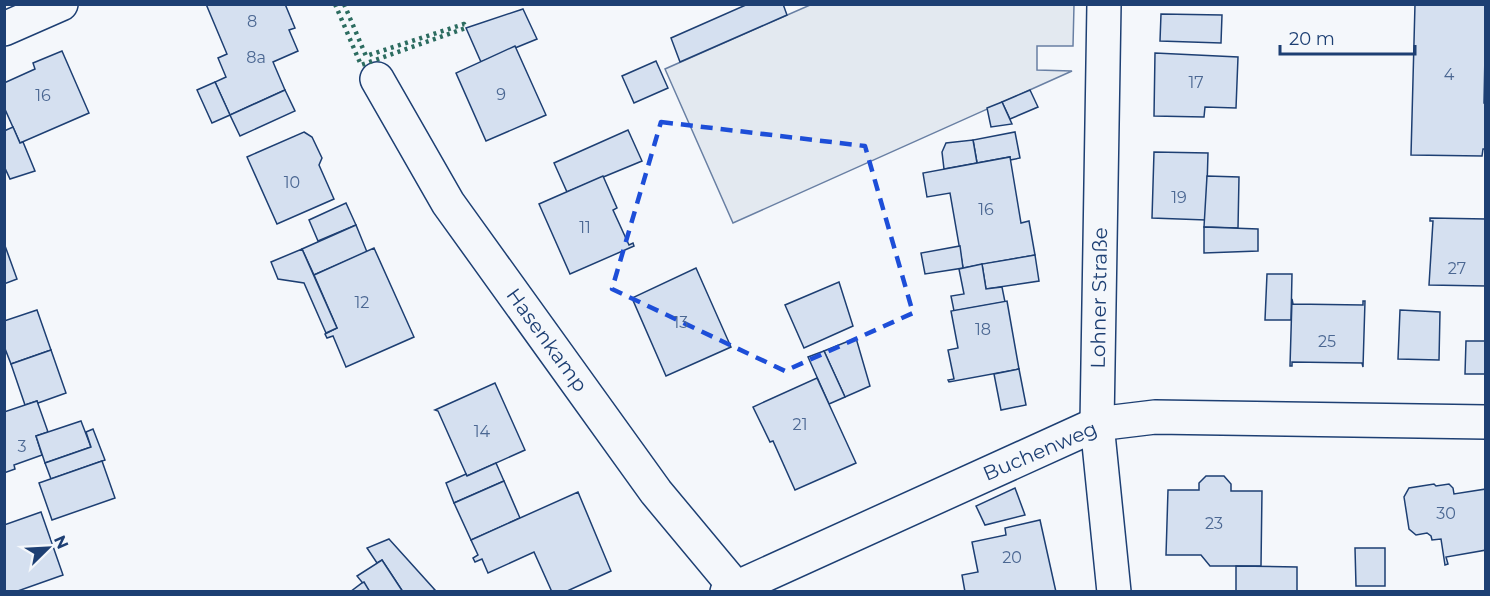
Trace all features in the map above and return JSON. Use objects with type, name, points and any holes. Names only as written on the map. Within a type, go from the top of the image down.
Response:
[{"type":"street","points":[[4,29],[61,4]]},
{"type":"street","name":"Lohner Straße","points":[[1104,4],[1097,424],[1114,591]]},
{"type":"street","name":"Hasenkamp","points":[[377,79],[448,203],[656,492],[731,590]]},
{"type":"street","name":"Buchenweg","points":[[731,590],[1097,424],[1155,417],[1485,422]]},
{"type":"highlighted area","points":[[661,122],[865,146],[913,313],[785,371],[612,289]]},
{"type":"shaded area","points":[[810,5],[1074,5],[1073,46],[1037,46],[1037,70],[1072,71],[733,223],[665,69]]},
{"type":"building","points":[[206,4],[285,4],[295,28],[289,30],[298,51],[273,62],[285,90],[230,115],[215,82],[226,77],[218,58],[227,54]]},
{"type":"building","points":[[748,4],[783,4],[787,15],[680,62],[671,38]]},
{"type":"building","points":[[1415,4],[1486,4],[1484,103],[1486,103],[1486,149],[1483,149],[1482,156],[1411,155]]},
{"type":"building","points":[[523,9],[537,39],[481,62],[466,28]]},
{"type":"building","points":[[1161,14],[1222,15],[1221,43],[1160,41]]},
{"type":"building","points":[[515,46],[546,115],[486,141],[456,73]]},
{"type":"building","points":[[62,51],[89,113],[20,143],[4,107],[4,83],[35,69],[33,63]]},
{"type":"building","points":[[1155,53],[1238,57],[1236,108],[1205,107],[1204,117],[1154,116]]},
{"type":"building","points":[[656,61],[668,88],[634,103],[622,76]]},
{"type":"building","points":[[215,82],[230,115],[212,123],[197,90]]},
{"type":"building","points":[[285,90],[295,111],[240,136],[230,115]]},
{"type":"building","points":[[1030,90],[1038,107],[1010,119],[1002,102]]},
{"type":"building","points":[[1002,102],[1012,124],[991,127],[987,108]]},
{"type":"building","points":[[13,127],[20,143],[23,142],[35,171],[10,179],[4,166],[4,131]]},
{"type":"building","points":[[628,130],[642,161],[567,192],[554,163]]},
{"type":"building","points":[[304,132],[312,137],[322,158],[319,165],[334,199],[277,224],[247,157]]},
{"type":"building","points":[[1015,132],[1020,158],[1010,160],[1010,157],[977,163],[973,140]]},
{"type":"building","points":[[973,140],[977,163],[944,169],[942,152],[946,143]]},
{"type":"building","points":[[1154,152],[1208,153],[1206,220],[1152,218]]},
{"type":"building","points":[[1010,157],[1021,223],[1029,221],[1035,255],[963,268],[950,193],[927,197],[923,173]]},
{"type":"building","points":[[603,176],[617,208],[613,210],[629,245],[633,243],[634,246],[570,274],[539,204]]},
{"type":"building","points":[[1207,176],[1239,177],[1238,228],[1204,227]]},
{"type":"building","points":[[346,203],[356,225],[318,241],[309,220]]},
{"type":"building","points":[[1430,218],[1486,219],[1486,286],[1429,285],[1433,221],[1430,221]]},
{"type":"building","points":[[356,225],[367,252],[314,275],[302,249]]},
{"type":"building","points":[[1204,227],[1258,229],[1258,251],[1204,253]]},
{"type":"building","points":[[4,243],[17,279],[4,284]]},
{"type":"building","points":[[960,246],[963,268],[925,274],[921,253]]},
{"type":"building","points":[[374,248],[414,337],[346,367],[333,336],[327,338],[325,334],[337,328],[314,275]]},
{"type":"building","points":[[302,249],[337,328],[326,333],[304,283],[278,279],[271,262]]},
{"type":"building","points":[[1035,255],[1039,281],[986,289],[982,264]]},
{"type":"building","points":[[982,264],[986,289],[1002,287],[1005,302],[954,311],[951,296],[964,294],[959,269]]},
{"type":"building","points":[[696,268],[731,347],[666,376],[632,298]]},
{"type":"building","points":[[1267,274],[1292,274],[1291,320],[1265,320]]},
{"type":"building","points":[[839,282],[853,326],[804,348],[785,305]]},
{"type":"building","points":[[1292,299],[1293,304],[1363,305],[1365,301],[1363,367],[1362,363],[1292,362],[1290,366]]},
{"type":"building","points":[[1007,301],[1019,369],[949,382],[948,380],[954,379],[948,350],[958,348],[951,311]]},
{"type":"building","points":[[37,310],[51,350],[11,364],[4,346],[4,321]]},
{"type":"building","points":[[1400,310],[1440,312],[1439,360],[1398,359]]},
{"type":"building","points":[[856,338],[870,386],[845,397],[824,351]]},
{"type":"building","points":[[1466,341],[1486,341],[1486,374],[1465,374]]},
{"type":"building","points":[[51,350],[66,393],[25,405],[11,364]]},
{"type":"building","points":[[824,351],[845,397],[829,404],[808,357]]},
{"type":"building","points":[[1019,369],[1026,405],[1001,410],[994,374]]},
{"type":"building","points":[[817,378],[856,463],[795,490],[773,441],[770,442],[753,407]]},
{"type":"building","points":[[495,383],[525,450],[467,476],[438,411],[435,410]]},
{"type":"building","points":[[37,401],[48,432],[36,436],[42,455],[14,465],[15,469],[4,473],[4,412]]},
{"type":"building","points":[[81,421],[91,447],[45,463],[36,436]]},
{"type":"building","points":[[93,429],[105,460],[51,479],[45,463],[91,447],[86,432]]},
{"type":"building","points":[[102,461],[115,498],[52,520],[39,483]]},
{"type":"building","points":[[496,463],[504,481],[454,503],[446,483]]},
{"type":"building","points":[[1206,476],[1224,476],[1231,484],[1231,491],[1262,491],[1261,566],[1210,566],[1201,555],[1166,555],[1168,490],[1199,490],[1199,483]]},
{"type":"building","points":[[504,481],[520,518],[471,540],[454,503]]},
{"type":"building","points":[[1434,484],[1436,486],[1449,484],[1454,494],[1486,489],[1486,550],[1446,557],[1448,564],[1445,565],[1441,539],[1432,540],[1427,533],[1416,535],[1409,529],[1404,497],[1409,488]]},
{"type":"building","points":[[1015,488],[1025,515],[985,525],[976,506]]},
{"type":"building","points":[[578,492],[611,571],[565,592],[552,592],[534,552],[488,573],[482,559],[475,562],[473,558],[478,555],[471,540]]},
{"type":"building","points":[[41,512],[63,575],[15,592],[4,592],[4,525]]},
{"type":"building","points":[[1040,520],[1056,592],[965,592],[962,575],[978,572],[972,542],[1006,535],[1005,528]]},
{"type":"building","points":[[389,539],[435,590],[403,592],[382,560],[377,563],[367,548]]},
{"type":"building","points":[[1355,548],[1385,548],[1385,586],[1356,586]]},
{"type":"building","points":[[382,560],[403,592],[370,592],[357,576]]},
{"type":"building","points":[[1236,566],[1297,567],[1297,592],[1236,592]]},
{"type":"building","points":[[364,582],[370,592],[350,592],[362,583]]},
{"type":"hedge","points":[[335,4],[361,65],[466,28]]},
{"type":"hedge","points":[[344,4],[366,56],[464,24],[466,28]]}]
